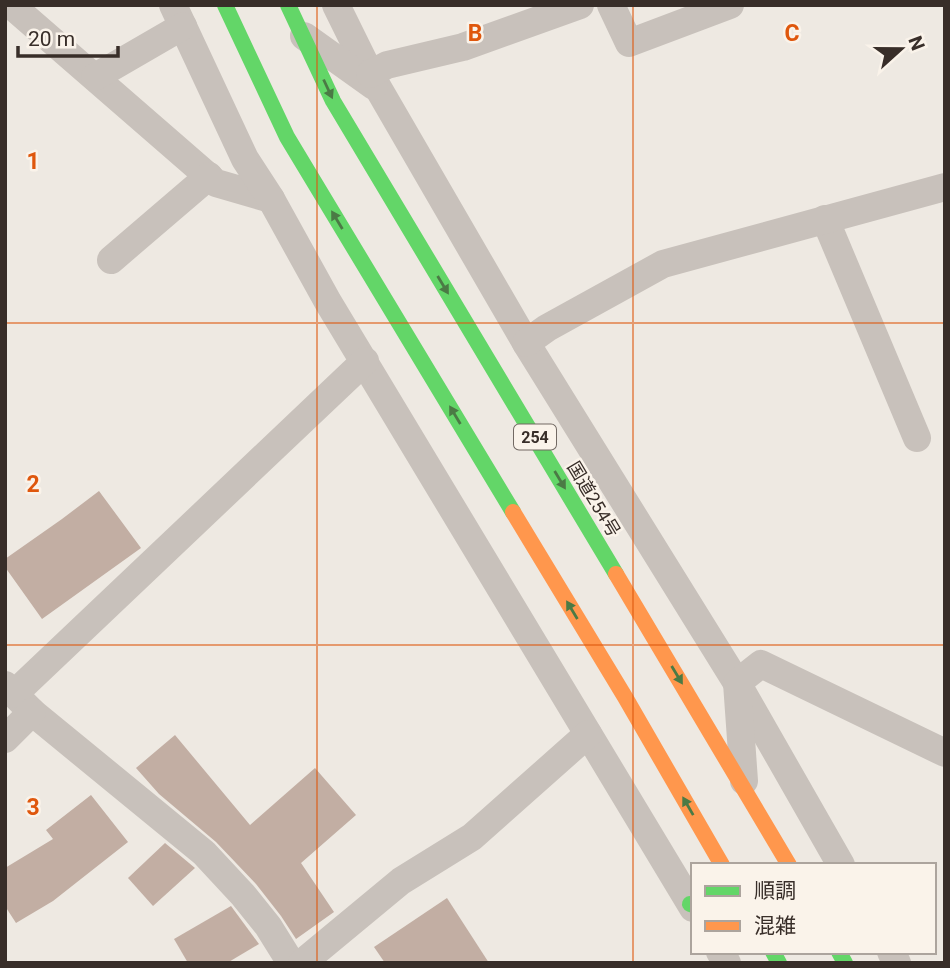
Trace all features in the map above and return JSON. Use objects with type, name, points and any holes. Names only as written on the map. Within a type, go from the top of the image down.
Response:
[{"type":"highway","points":[[225,5],[287,137],[618,685],[721,863]]},
{"type":"highway","name":"国道254号","points":[[288,5],[333,100],[788,863]]},
{"type":"street","points":[[11,5],[212,179],[271,199]]},
{"type":"street","points":[[337,5],[375,82],[526,342],[737,683],[840,863]]},
{"type":"street","points":[[375,82],[387,65],[463,47],[580,5]]},
{"type":"street","points":[[611,5],[629,43],[730,5]]},
{"type":"street","points":[[95,77],[178,16],[245,159],[271,199],[328,302],[691,904]]},
{"type":"street","points":[[302,34],[375,82]]},
{"type":"street","points":[[111,260],[212,179],[245,159]]},
{"type":"street","points":[[526,342],[663,264],[945,187]]},
{"type":"street","points":[[825,219],[917,438]]},
{"type":"street","points":[[5,739],[17,697],[365,361]]},
{"type":"street","points":[[737,683],[761,664],[945,753]]},
{"type":"street","points":[[737,683],[744,787]]},
{"type":"street","points":[[17,697],[204,853],[268,926],[291,963]]},
{"type":"street","points":[[302,963],[401,881],[472,837],[588,734]]},
{"type":"building","points":[[99,491],[141,548],[42,619],[5,567],[5,559]]},
{"type":"building","points":[[175,735],[250,825],[315,768],[356,815],[301,863],[334,912],[296,939],[256,884],[216,842],[159,794],[136,768]]},
{"type":"building","points":[[91,795],[128,842],[53,901],[16,923],[5,906],[5,868],[53,839],[46,830]]},
{"type":"building","points":[[165,843],[195,868],[153,906],[128,878]]},
{"type":"building","points":[[447,898],[489,963],[385,963],[374,947]]},
{"type":"building","points":[[231,906],[259,944],[227,963],[188,963],[174,939]]},
{"type":"traffic: fast","points":[[225,5],[287,137],[513,512]]},
{"type":"traffic: fast","points":[[288,5],[333,101],[616,574]]},
{"type":"traffic: fast","points":[[774,954],[779,963]]},
{"type":"traffic: fast","points":[[840,954],[845,963]]},
{"type":"traffic: slow","points":[[513,512],[625,697],[721,863]]},
{"type":"traffic: slow","points":[[616,574],[788,863]]}]
